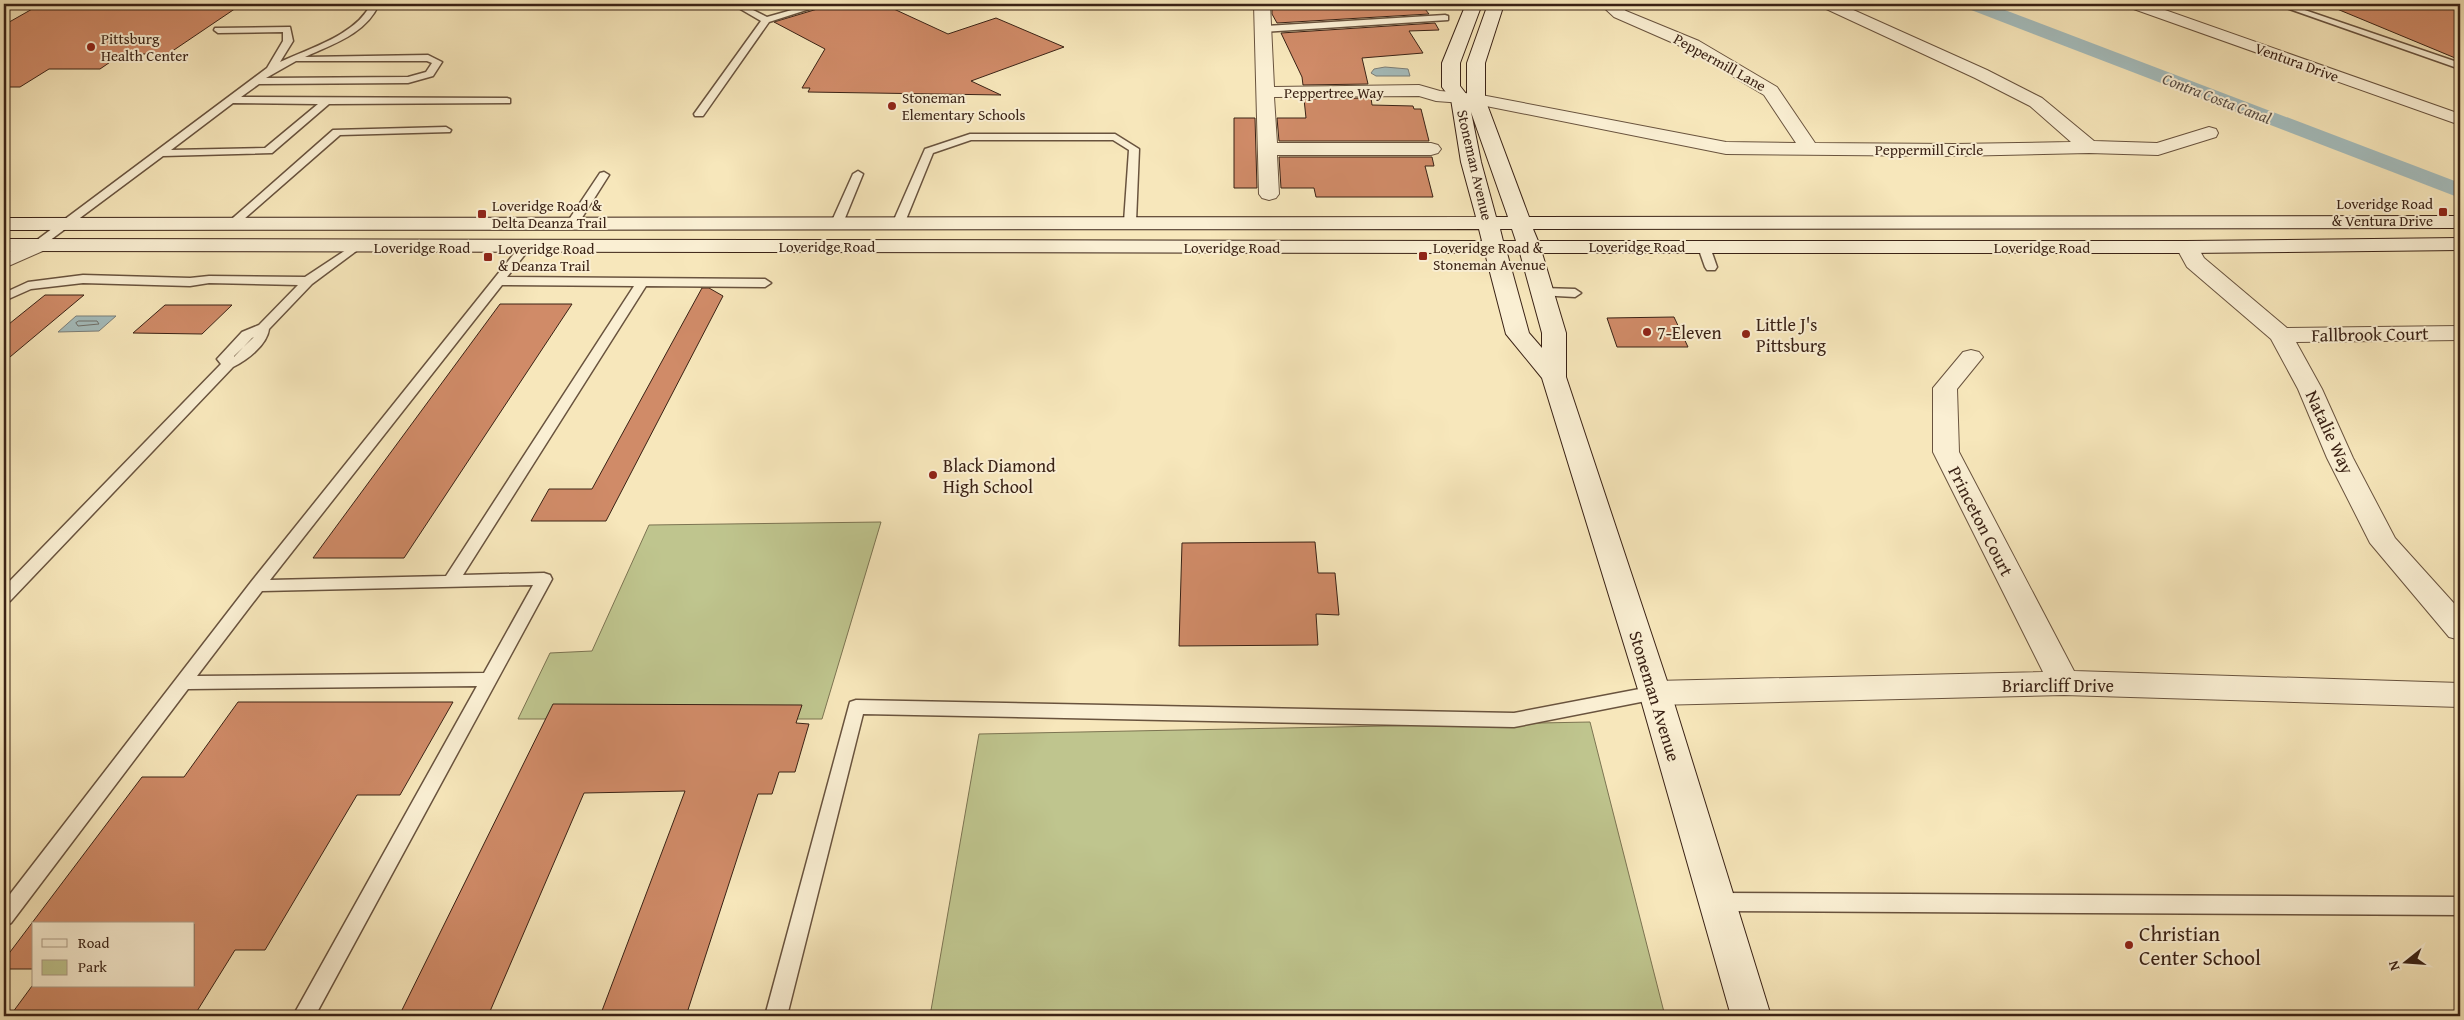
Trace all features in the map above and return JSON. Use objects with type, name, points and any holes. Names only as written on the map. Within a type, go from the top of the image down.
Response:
[{"type":"street","name":"Peppertree Way","points":[[1262,4],[1269,194]]},
{"type":"street","name":"Stoneman Avenue","points":[[1474,4],[1451,63],[1450,88],[1468,99],[1529,246],[1554,333],[1554,377],[1655,693],[1751,1016]]},
{"type":"street","name":"Stoneman Avenue","points":[[1496,4],[1476,63],[1468,99],[1471,162],[1518,334],[1554,377]]},
{"type":"street","name":"Peppermill Lane","points":[[1608,4],[1620,14],[1693,46],[1754,79],[1771,91],[1809,149]]},
{"type":"street","points":[[1828,4],[1972,70],[2036,102],[2088,147]]},
{"type":"street","name":"Ventura Drive","points":[[2134,4],[2460,120]]},
{"type":"street","name":"Peppertree Way","points":[[1266,92],[1401,92],[1406,97],[1429,100],[1436,96],[1468,99]]},
{"type":"street","name":"Peppermill Circle","points":[[1468,99],[1726,148],[1955,150],[2088,147],[2158,149],[2209,133]]},
{"type":"street","points":[[1268,150],[1431,149]]},
{"type":"street","name":"Loveridge Road","points":[[4,224],[1520,222],[1952,224],[2460,222]]},
{"type":"street","points":[[355,247],[395,224]]},
{"type":"street","name":"Loveridge Road","points":[[4,245],[355,247],[2188,247],[2460,244]]},
{"type":"street","points":[[4,262],[37,245]]},
{"type":"street","name":"Natalie Way","points":[[2188,247],[2195,262],[2281,335],[2310,389],[2340,458],[2384,543],[2460,629]]},
{"type":"street","name":"Fallbrook Court","points":[[2281,335],[2460,333]]},
{"type":"street","name":"Princeton Court","points":[[1971,357],[1945,388],[1946,452],[2064,683]]},
{"type":"street","name":"Briarcliff Drive","points":[[1655,693],[2064,683],[2460,695]]},
{"type":"lane","points":[[37,245],[272,70],[348,33],[369,16],[375,4]]},
{"type":"lane","points":[[754,4],[741,7],[766,20]]},
{"type":"lane","points":[[699,114],[766,20],[821,4]]},
{"type":"lane","points":[[2279,4],[2460,66]]},
{"type":"lane","points":[[1264,29],[1445,18]]},
{"type":"lane","points":[[218,30],[287,29],[288,41],[272,70]]},
{"type":"lane","points":[[257,81],[408,80],[430,74],[437,62],[428,58],[293,60]]},
{"type":"lane","points":[[230,100],[507,101]]},
{"type":"lane","points":[[159,153],[268,151],[327,101]]},
{"type":"lane","points":[[232,224],[337,132],[446,130]]},
{"type":"lane","points":[[899,222],[929,151],[970,137],[1115,138],[1134,149],[1130,222]]},
{"type":"lane","points":[[837,223],[858,174]]},
{"type":"lane","points":[[572,224],[604,175]]},
{"type":"lane","points":[[4,597],[228,364],[239,359],[262,336],[262,328],[308,281],[355,247]]},
{"type":"lane","points":[[4,917],[257,586],[525,247]]},
{"type":"lane","points":[[1704,247],[1711,267]]},
{"type":"lane","points":[[4,297],[28,286],[83,279],[190,282],[197,286],[220,286],[239,281],[308,281]]},
{"type":"lane","points":[[498,281],[765,283]]},
{"type":"lane","points":[[452,581],[642,282]]},
{"type":"lane","points":[[1542,292],[1575,293]]},
{"type":"lane","points":[[257,586],[544,579],[304,1016]]},
{"type":"lane","points":[[182,683],[490,679]]},
{"type":"lane","points":[[776,1016],[856,707],[1514,720],[1655,693]]},
{"type":"lane","points":[[1717,902],[2460,906]]},
{"type":"green space","points":[[881,522],[822,719],[518,719],[550,653],[592,651],[649,525]]},
{"type":"green space","points":[[1590,722],[1665,1016],[930,1016],[979,734]]},
{"type":"water","points":[[1385,67],[1408,69],[1410,76],[1376,76],[1371,73],[1374,69]]},
{"type":"water","points":[[76,316],[116,316],[99,331],[58,332]]},
{"type":"building","name":"Pittsburg Health Center","points":[[41,4],[242,4],[168,54],[122,54],[100,69],[49,69],[20,87],[4,87],[4,25]]},
{"type":"building","points":[[834,4],[883,4],[948,34],[996,18],[1064,47],[971,81],[1001,95],[808,92],[810,88],[802,88],[825,49],[774,22]]},
{"type":"building","points":[[1306,4],[1421,4],[1429,14],[1277,23],[1272,14],[1272,6],[1308,6]]},
{"type":"building","points":[[2325,4],[2460,4],[2460,60]]},
{"type":"building","points":[[1435,23],[1439,30],[1409,31],[1423,53],[1362,58],[1368,84],[1303,85],[1302,77],[1281,33]]},
{"type":"building","points":[[1371,98],[1372,105],[1413,106],[1414,109],[1421,109],[1429,141],[1279,141],[1277,118],[1306,118],[1304,99]]},
{"type":"building","points":[[1234,118],[1255,118],[1257,188],[1234,188]]},
{"type":"building","points":[[1279,157],[1432,157],[1434,166],[1425,166],[1433,197],[1316,197],[1314,188],[1281,188]]},
{"type":"building","points":[[702,288],[709,288],[723,296],[606,521],[531,521],[549,489],[592,489]]},
{"type":"building","points":[[45,295],[84,295],[4,362],[4,328]]},
{"type":"building","points":[[500,304],[572,304],[404,558],[313,558]]},
{"type":"building","points":[[165,305],[232,305],[202,334],[133,333]]},
{"type":"building","name":"7-Eleven","points":[[1674,317],[1688,347],[1617,347],[1607,318]]},
{"type":"building","points":[[1315,542],[1318,573],[1335,573],[1339,615],[1316,614],[1318,645],[1179,646],[1182,543]]},
{"type":"building","points":[[238,702],[453,702],[400,795],[357,795],[265,950],[235,950],[194,1016],[10,1016],[32,986],[32,988],[195,988],[195,922],[33,922],[142,777],[184,777]]},
{"type":"building","points":[[553,704],[802,705],[796,723],[809,724],[795,772],[779,772],[772,794],[758,794],[686,1016],[600,1016],[685,791],[584,793],[488,1016],[399,1016]]},
{"type":"building","points":[[32,923],[32,969],[4,969],[4,960]]},
{"type":"waterway","name":"Contra Costa Canal","points":[[1973,4],[2460,191]]},
{"type":"place","name":"Pittsburg Health Center","points":[[91,47]]},
{"type":"place","name":"Stoneman Elementary Schools","points":[[892,106]]},
{"type":"place","name":"Loveridge Road & Ventura Drive","points":[[2443,212]]},
{"type":"place","name":"Loveridge Road & Delta Deanza Trail","points":[[482,214]]},
{"type":"place","name":"Loveridge Road & Stoneman Avenue","points":[[1423,256]]},
{"type":"place","name":"Loveridge Road & Deanza Trail","points":[[488,257]]},
{"type":"place","name":"7-Eleven","points":[[1647,332]]},
{"type":"place","name":"Little J's Pittsburg","points":[[1746,334]]},
{"type":"place","name":"Black Diamond High School","points":[[933,475]]},
{"type":"place","name":"Christian Center School","points":[[2129,945]]}]
